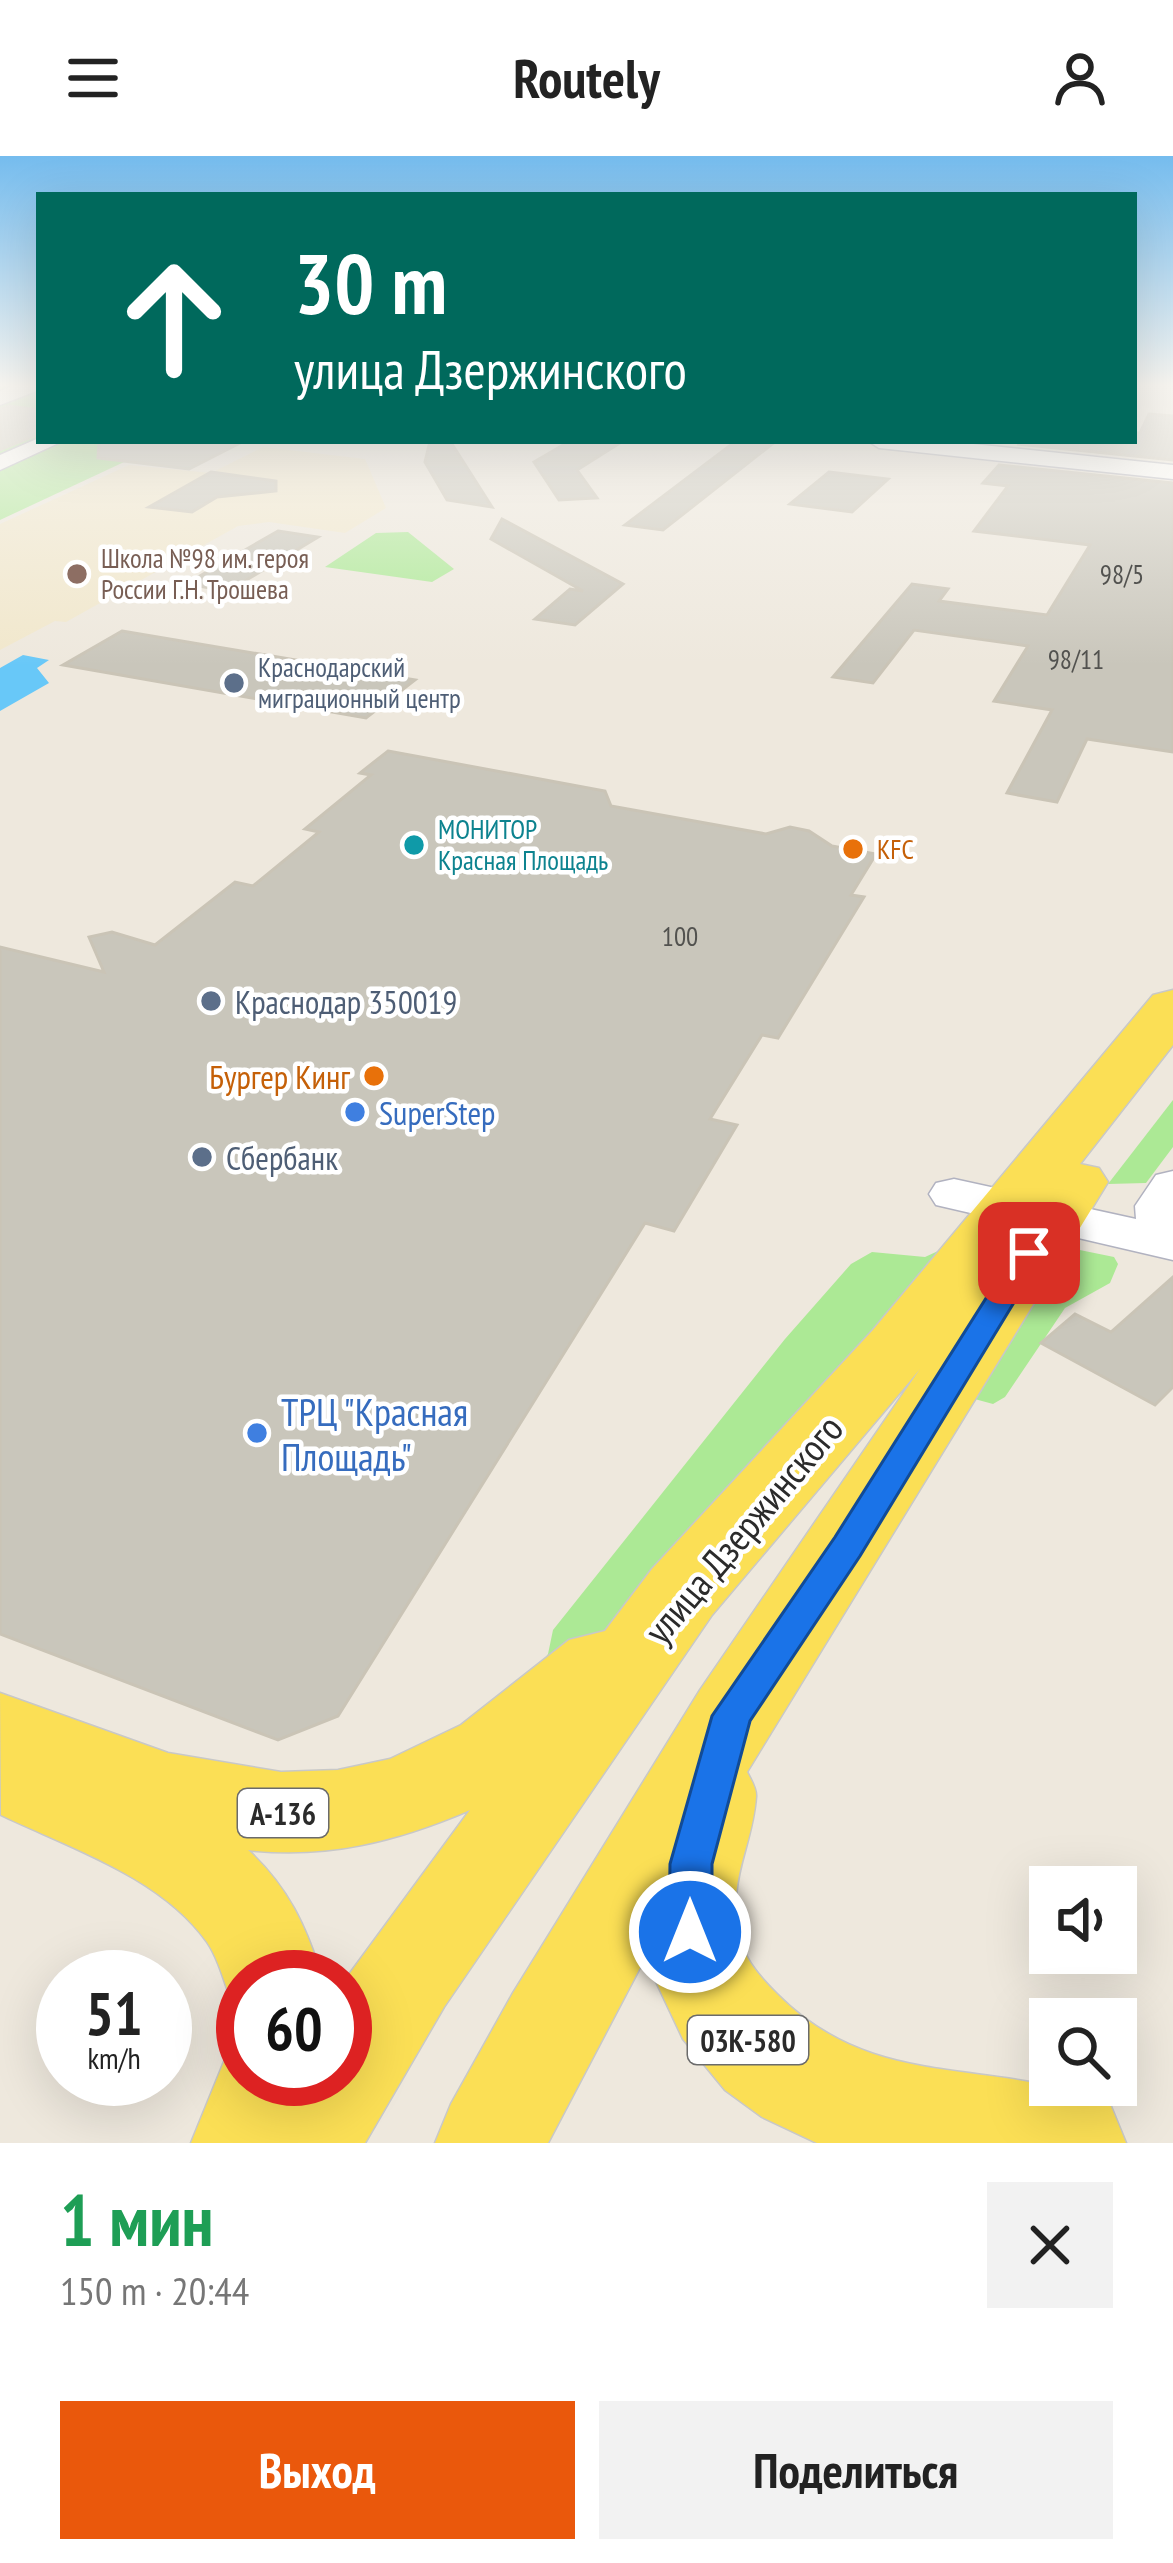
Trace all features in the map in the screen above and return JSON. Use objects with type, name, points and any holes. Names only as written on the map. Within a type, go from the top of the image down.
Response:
[{"type":"main road","name":"улица Дзержинского","points":[[372,2032],[408,1973],[682,1592],[899,1347],[1005,1206],[1173,1007]]},
{"type":"main road","name":"улица Дзержинского","points":[[490,2143],[550,2029],[752,1683],[848,1546],[1005,1206],[1173,1058]]},
{"type":"main road","name":"А-136","points":[[0,1731],[113,1779],[185,1802],[269,1813],[359,1808],[426,1788],[504,1743],[553,1707],[682,1592]]},
{"type":"main road","name":"03К-580","points":[[752,1683],[691,1864],[687,1904],[694,1960],[712,1996],[774,2066],[824,2096],[877,2112],[1071,2143]]},
{"type":"main road","points":[[0,1770],[191,1864],[228,1892],[266,1950]]},
{"type":"main road","points":[[246,2143],[260,2106]]},
{"type":"main road","name":"улица Дзержинского","points":[[303,2143],[326,2106]]},
{"type":"street","points":[[1005,1206],[1167,1243],[1160,1206],[1173,1186]]},
{"type":"shaded area","points":[[99,479],[373,479],[386,508],[345,533],[269,522],[238,526],[66,622],[55,621],[0,650],[0,524]]},
{"type":"green space","points":[[0,479],[88,479],[0,520]]},
{"type":"green space","points":[[408,532],[454,569],[432,582],[325,567],[376,533]]},
{"type":"green space","points":[[1173,1100],[1173,1147],[1146,1183],[1108,1184]]},
{"type":"green space","points":[[949,1246],[589,1663],[449,1750],[481,1709],[529,1681],[548,1654],[553,1630],[785,1339],[851,1264],[872,1252],[925,1257]]},
{"type":"green space","points":[[1070,1248],[1114,1257],[1118,1264],[1110,1283],[1065,1308],[1005,1397],[993,1404],[971,1398],[1055,1252]]},
{"type":"water","points":[[23,655],[49,660],[37,668],[49,683],[0,711],[0,668]]},
{"type":"building","points":[[199,479],[276,481],[276,491],[217,497],[192,512],[149,507]]},
{"type":"building","points":[[435,479],[474,479],[492,507],[447,500]]},
{"type":"building","points":[[545,479],[583,479],[597,498],[559,500]]},
{"type":"building","points":[[686,479],[728,479],[663,530],[625,525]]},
{"type":"building","points":[[821,479],[888,479],[852,512],[790,504]]},
{"type":"building","points":[[987,479],[1132,479],[1173,483],[1173,752],[1087,739],[1057,802],[1007,793],[1052,710],[994,701],[1028,646],[914,630],[873,683],[833,677],[912,584],[948,589],[939,601],[1047,615],[1090,545],[974,531],[1008,486],[983,483]]},
{"type":"building","points":[[502,519],[623,584],[575,625],[535,619],[570,589],[583,591],[491,539]]},
{"type":"building","points":[[278,531],[318,537],[228,591],[186,584]]},
{"type":"building","points":[[122,631],[415,680],[366,718],[63,665]]},
{"type":"building","name":"ТРЦ \"Красная Площадь\"","points":[[388,751],[605,791],[611,806],[766,834],[790,827],[809,831],[832,846],[876,854],[851,895],[864,897],[778,1038],[762,1035],[710,1119],[737,1125],[674,1231],[645,1223],[338,1716],[278,1740],[0,1634],[0,947],[104,972],[89,937],[112,932],[155,945],[235,882],[253,886],[319,832],[305,829],[371,775],[360,773]]},
{"type":"building","points":[[1173,1277],[1173,1387],[1155,1405],[1041,1343],[1075,1314],[1111,1332]]},
{"type":"place","name":"Школа №98 им. героя России Г.Н. Трошева","points":[[77,574]]},
{"type":"place","name":"Краснодарский миграционный центр","points":[[234,683]]},
{"type":"place","name":"МОНИТОР Красная Площадь","points":[[414,845]]},
{"type":"place","name":"KFC","points":[[853,849]]},
{"type":"place","name":"Краснодар 350019","points":[[211,1001]]},
{"type":"place","name":"Бургер Кинг","points":[[374,1076]]},
{"type":"place","name":"SuperStep","points":[[355,1112]]},
{"type":"place","name":"Сбербанк","points":[[202,1157]]},
{"type":"place","name":"ТРЦ \"Красная Площадь\"","points":[[257,1433]]},
{"type":"route","points":[[690,1932],[691,1864],[732,1716],[925,1426],[1029,1253]]}]
